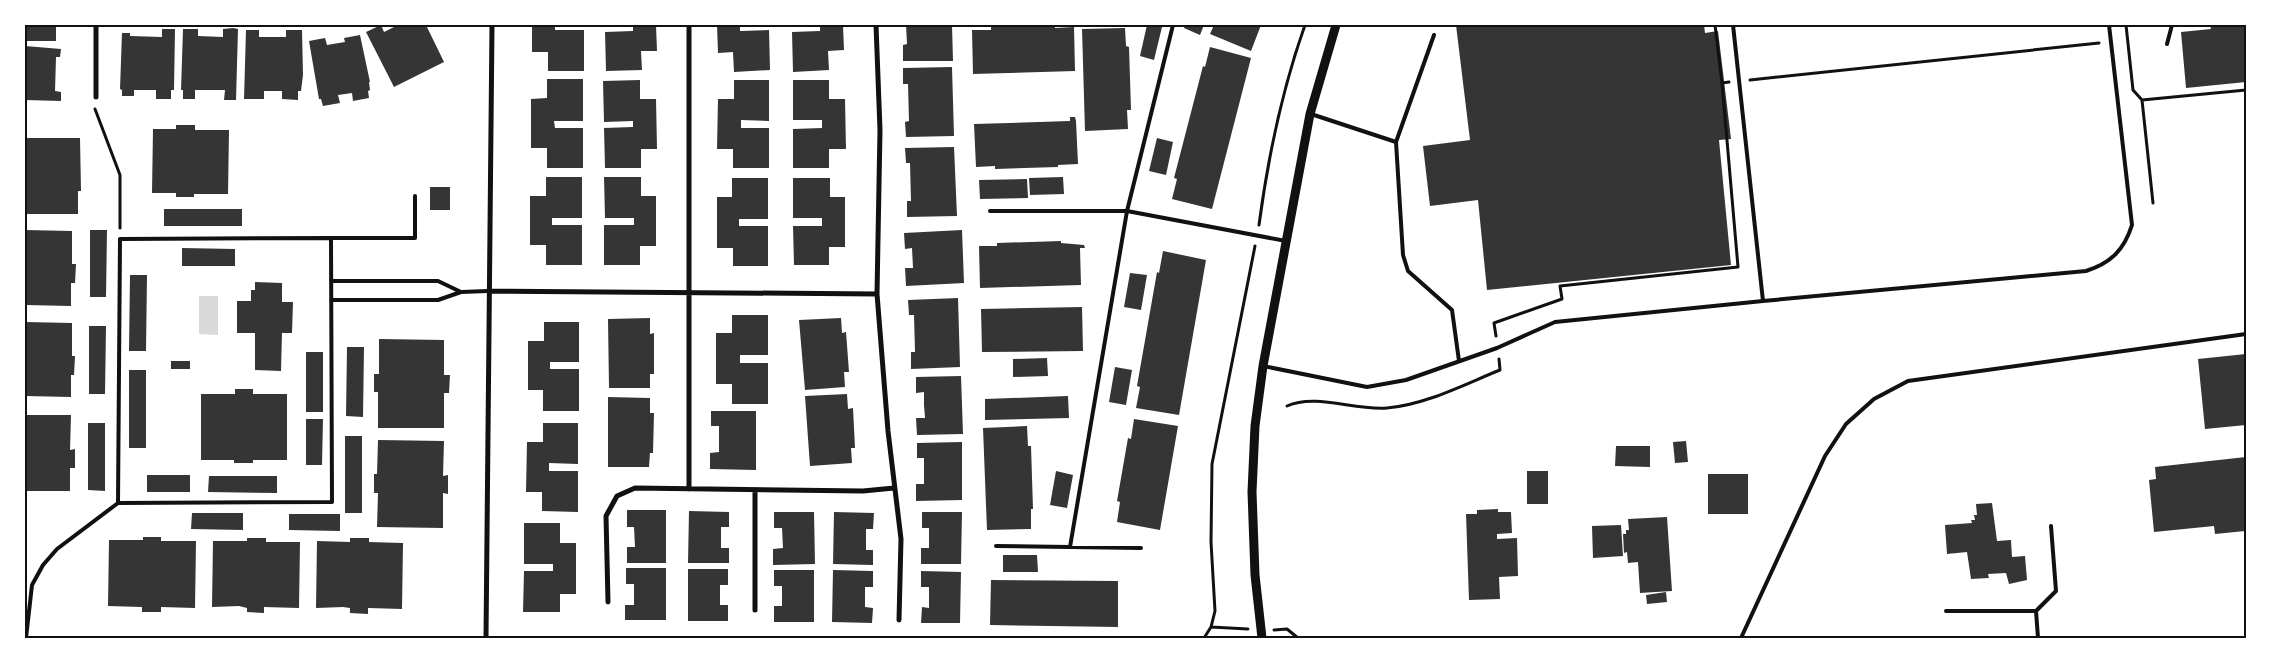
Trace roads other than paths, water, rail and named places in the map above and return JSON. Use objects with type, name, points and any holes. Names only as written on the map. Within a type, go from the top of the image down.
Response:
[{"type":"street","points":[[96,25],[96,97]]},
{"type":"street","points":[[486,638],[492,25]]},
{"type":"street","points":[[689,25],[689,489]]},
{"type":"street","points":[[876,25],[880,130],[877,294],[894,488],[901,540],[899,620]]},
{"type":"street","points":[[1262,638],[1255,575],[1252,492],[1255,426],[1263,366],[1310,114],[1336,25]]},
{"type":"street","points":[[488,291],[877,294]]},
{"type":"street","points":[[608,602],[606,516],[617,496],[635,488],[863,491],[894,488]]},
{"type":"street","points":[[755,490],[755,610]]},
{"type":"lane","points":[[1070,547],[1127,211],[1173,25]]},
{"type":"lane","points":[[1733,25],[1763,301]]},
{"type":"lane","points":[[1263,366],[1367,387],[1406,380],[1497,348],[1555,322],[2086,271],[2103,265],[2116,255],[2127,242],[2132,225],[2109,25]]},
{"type":"lane","points":[[2167,44],[2172,25]]},
{"type":"lane","points":[[1434,34],[1396,142],[1403,255],[1408,271],[1452,310],[1459,361]]},
{"type":"lane","points":[[1310,114],[1396,142]]},
{"type":"lane","points":[[118,503],[120,239],[415,238],[415,196]]},
{"type":"lane","points":[[990,211],[1127,211],[1286,241]]},
{"type":"lane","points":[[26,638],[32,585],[42,565],[57,549],[118,503],[332,502],[331,238]]},
{"type":"lane","points":[[331,281],[438,282],[461,292]]},
{"type":"lane","points":[[331,300],[438,300],[461,292],[488,291]]},
{"type":"lane","points":[[1741,638],[1825,456],[1846,424],[1874,399],[1908,382],[2246,334]]},
{"type":"lane","points":[[1946,611],[2036,611],[2056,591],[2051,526]]},
{"type":"lane","points":[[996,546],[1141,548]]},
{"type":"lane","points":[[2036,611],[2038,638]]}]
